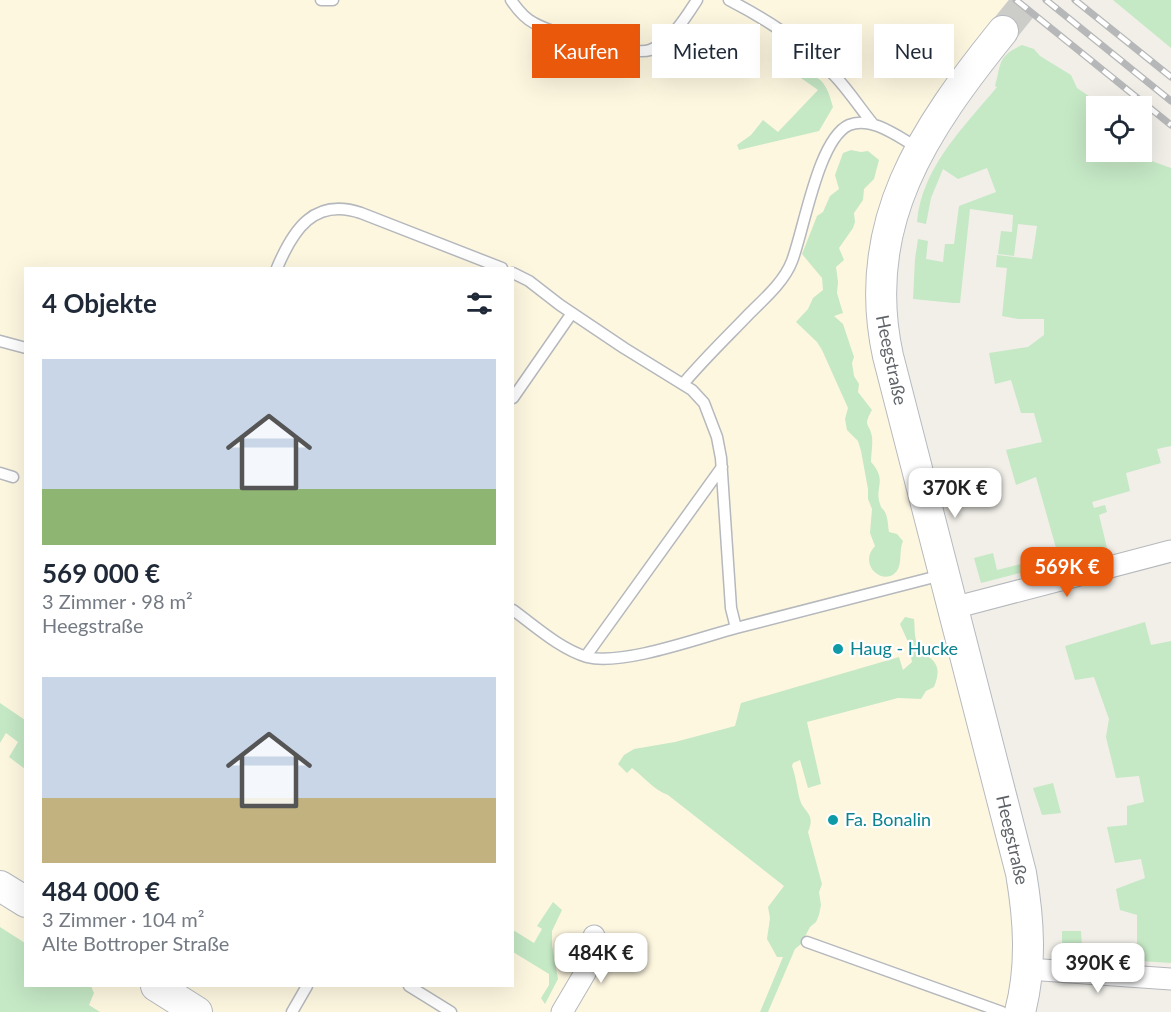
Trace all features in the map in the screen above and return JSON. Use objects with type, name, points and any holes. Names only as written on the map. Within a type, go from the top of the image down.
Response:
[{"type":"street","name":"Heegstraße","points":[[1003,31],[957,90],[921,149],[902,186],[888,229],[882,266],[880,307],[888,356],[1021,873],[1028,927],[1028,969],[1020,1012]]},
{"type":"street","points":[[953,608],[1171,550]]},
{"type":"street","points":[[0,886],[24,901]]},
{"type":"street","points":[[562,1012],[585,973],[594,936]]},
{"type":"street","points":[[1028,969],[1171,979]]},
{"type":"street","points":[[158,987],[197,1012]]},
{"type":"lane","points":[[321,0],[333,0]]},
{"type":"lane","points":[[511,0],[518,11],[531,22],[551,31],[618,48],[644,51],[667,40],[698,0]]},
{"type":"lane","points":[[729,0],[779,29],[818,59],[837,78],[873,124],[921,149]]},
{"type":"lane","points":[[683,384],[764,299],[786,272],[800,238],[816,179],[830,146],[839,132],[850,125],[873,124]]},
{"type":"lane","points":[[277,267],[286,246],[305,222],[316,214],[337,207],[361,213],[499,267]]},
{"type":"lane","points":[[514,274],[529,281],[572,313],[683,384],[704,403],[717,437],[722,467],[731,608],[736,628]]},
{"type":"lane","points":[[514,397],[572,313]]},
{"type":"lane","points":[[0,341],[24,347]]},
{"type":"lane","points":[[586,656],[722,467]]},
{"type":"lane","points":[[0,473],[13,477]]},
{"type":"lane","points":[[514,611],[571,650],[605,660],[639,654],[945,575]]},
{"type":"lane","points":[[807,942],[1002,1012]]},
{"type":"lane","points":[[292,1012],[306,987]]},
{"type":"lane","points":[[411,987],[451,1012]]},
{"type":"shaded area","points":[[0,0],[1014,0],[1022,7],[953,96],[880,288],[1004,799],[1020,1012],[0,1012]]},
{"type":"green space","points":[[1113,0],[1171,0],[1171,48]]},
{"type":"green space","points":[[1022,45],[1034,49],[1040,56],[1071,75],[1077,88],[1089,96],[1086,96],[1086,162],[1152,161],[1171,168],[1171,446],[1157,449],[1161,463],[1126,473],[1130,491],[1092,502],[1094,508],[1105,505],[1107,512],[1099,515],[1107,548],[1105,551],[981,583],[974,558],[993,553],[997,570],[1058,555],[1036,477],[1016,485],[1006,450],[1042,442],[1034,413],[1021,413],[1011,380],[995,384],[989,353],[1028,347],[1044,335],[1044,319],[1018,319],[1002,316],[1007,268],[996,267],[997,255],[1032,259],[1037,226],[1018,224],[1014,256],[998,254],[1001,231],[1012,232],[1013,215],[970,209],[960,303],[954,303],[913,299],[918,239],[928,241],[926,259],[943,262],[945,244],[954,244],[959,206],[996,192],[987,168],[958,179],[943,169],[931,198],[926,224],[917,222],[920,202],[936,166],[958,133],[997,87],[995,86],[1002,61],[1014,49]]},
{"type":"green space","points":[[801,78],[818,78],[828,91],[833,107],[819,131],[739,150],[737,145],[751,135],[763,120],[778,132],[818,90]]},
{"type":"green space","points":[[851,150],[868,151],[879,160],[874,179],[864,189],[863,200],[854,213],[853,228],[839,248],[844,260],[836,267],[837,293],[843,313],[834,316],[843,324],[854,357],[852,363],[854,376],[859,384],[858,392],[872,410],[867,423],[872,437],[871,462],[880,479],[878,493],[880,504],[886,514],[889,532],[897,534],[903,541],[898,569],[893,575],[887,577],[875,572],[869,561],[875,546],[870,533],[872,509],[868,499],[858,441],[847,430],[845,419],[848,408],[822,350],[796,322],[808,309],[813,298],[823,290],[822,278],[802,254],[817,216],[823,212],[830,196],[839,189],[835,175],[843,153]]},
{"type":"green space","points":[[905,617],[914,619],[917,643],[936,665],[938,670],[934,687],[926,691],[921,699],[898,698],[807,722],[821,784],[808,788],[800,760],[792,766],[800,800],[811,821],[808,832],[822,884],[819,892],[821,905],[816,922],[795,949],[768,1012],[760,1012],[783,957],[777,957],[767,939],[770,918],[768,907],[784,886],[632,768],[627,773],[618,764],[624,755],[634,749],[675,742],[735,726],[741,703],[899,657],[903,670],[912,662],[908,642],[900,624]]},
{"type":"green space","points":[[1145,622],[1151,645],[1171,641],[1171,963],[1065,956],[1062,952],[1062,931],[1081,931],[1082,946],[1137,953],[1137,915],[1120,910],[1116,889],[1145,878],[1141,859],[1115,863],[1107,827],[1127,825],[1127,806],[1144,802],[1139,776],[1116,778],[1106,737],[1109,719],[1094,677],[1075,680],[1065,646]]},
{"type":"green space","points":[[0,703],[24,719],[24,768],[9,757],[18,742],[6,733],[0,743]]},
{"type":"green space","points":[[1053,783],[1061,813],[1042,815],[1033,788]]},
{"type":"green space","points":[[553,902],[562,910],[552,931],[552,946],[558,979],[545,1004],[541,998],[549,985],[549,974],[514,953],[514,931],[534,943],[542,929],[537,926]]},
{"type":"green space","points":[[0,927],[24,942],[24,987],[91,987],[94,993],[89,1005],[100,1012],[0,1012]]},
{"type":"tunnel","points":[[1003,31],[1028,0]]},
{"type":"railway","points":[[1016,0],[1171,125]]},
{"type":"railway","points":[[1046,0],[1171,101]]},
{"type":"railway","points":[[1075,0],[1171,77]]},
{"type":"place","name":"Haug - Hucke","points":[[838,649]]},
{"type":"place","name":"Fa. Bonalin","points":[[833,820]]}]
